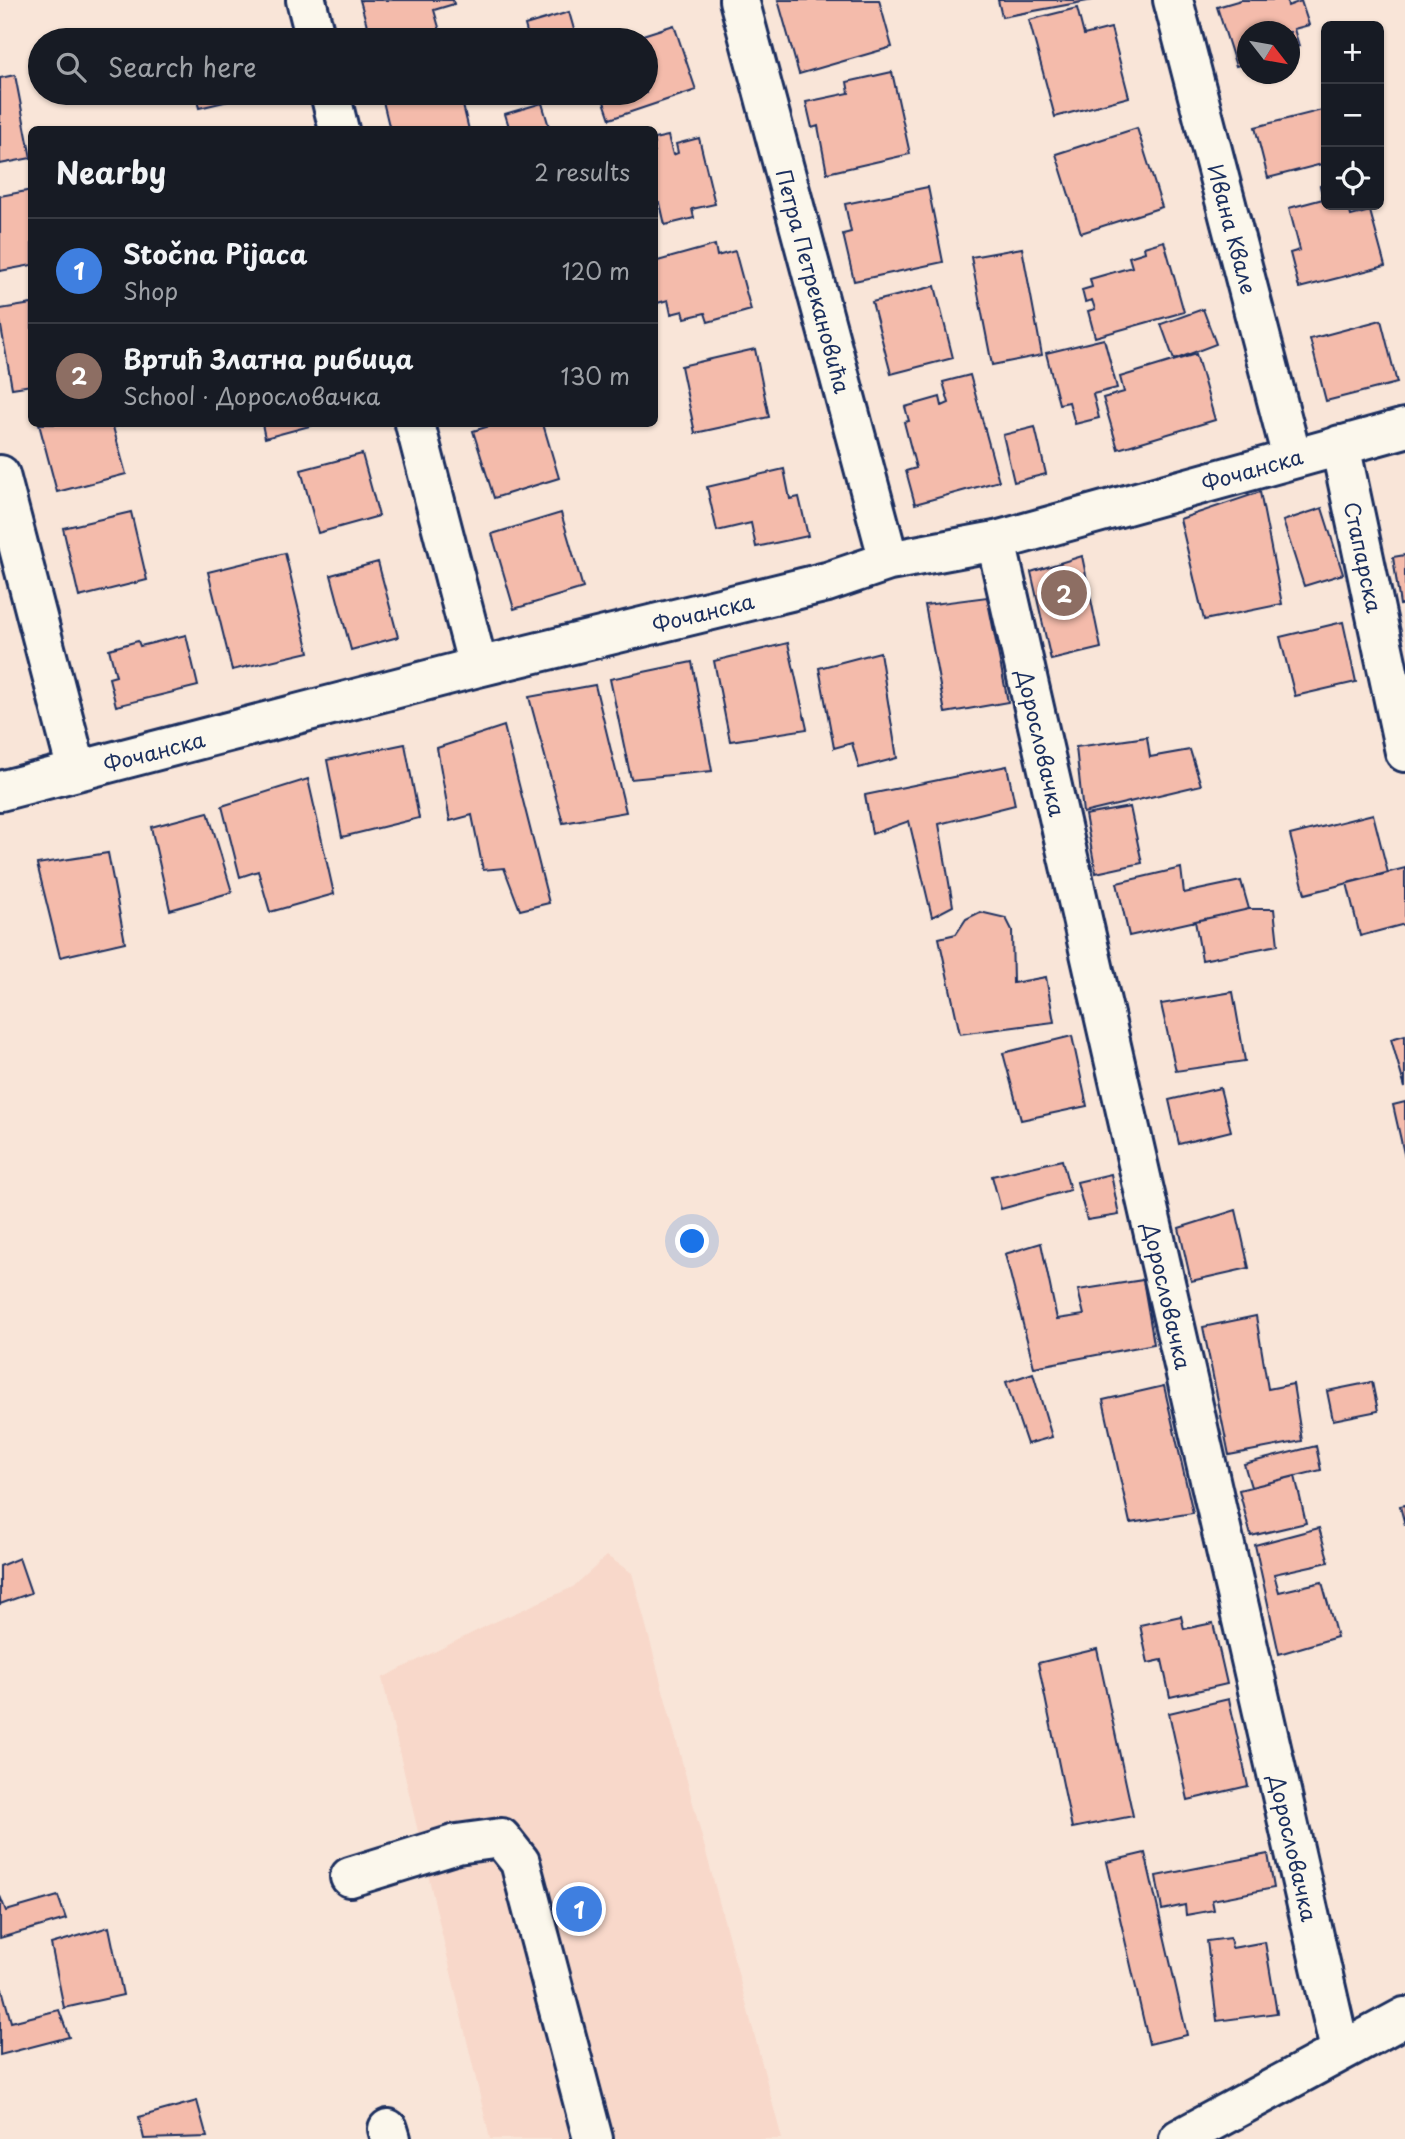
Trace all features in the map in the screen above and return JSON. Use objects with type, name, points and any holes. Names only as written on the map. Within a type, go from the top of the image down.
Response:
[{"type":"street","points":[[306,0],[313,28]]},
{"type":"street","name":"Петра Петрекановића","points":[[739,0],[889,561]]},
{"type":"street","name":"Ивана Квале","points":[[1173,0],[1292,458]]},
{"type":"street","points":[[333,105],[338,126]]},
{"type":"street","points":[[416,427],[478,667]]},
{"type":"street","name":"Фочанска","points":[[0,791],[478,667],[827,582],[889,561],[996,541],[1405,428]]},
{"type":"street","name":"Стапарска","points":[[1340,445],[1405,752]]},
{"type":"street","points":[[0,475],[77,771]]},
{"type":"street","name":"Дорословачка","points":[[996,541],[1340,2050]]},
{"type":"street","points":[[349,1877],[457,1844],[501,1838],[520,1862],[593,2139]]},
{"type":"street","points":[[1179,2139],[1405,2017]]},
{"type":"shaded area","points":[[607,1556],[632,1573],[782,2139],[490,2139],[382,1678],[488,1625],[573,1587]]},
{"type":"building","points":[[360,0],[453,0],[454,4],[434,10],[439,28],[368,28]]},
{"type":"building","points":[[778,0],[879,0],[892,47],[799,74]]},
{"type":"building","points":[[998,0],[1093,0],[1002,17]]},
{"type":"building","points":[[1241,0],[1287,0],[1288,6],[1301,1],[1309,25],[1300,27],[1300,21],[1237,21],[1236,66],[1217,7]]},
{"type":"building","points":[[1077,8],[1084,35],[1111,28],[1129,97],[1055,117],[1029,20]]},
{"type":"building","points":[[569,12],[574,28],[526,28],[525,25]]},
{"type":"building","points":[[674,25],[696,90],[658,103],[658,30]]},
{"type":"building","points":[[892,72],[910,154],[827,173],[818,126],[812,128],[806,102],[849,93],[847,82]]},
{"type":"building","points":[[15,75],[28,142],[28,159],[0,164],[0,78]]},
{"type":"building","points":[[384,105],[463,105],[468,126],[389,126]]},
{"type":"building","points":[[543,105],[549,126],[509,126],[505,114]]},
{"type":"building","points":[[605,105],[652,105],[610,119]]},
{"type":"building","points":[[1321,110],[1321,164],[1268,178],[1255,127]]},
{"type":"building","points":[[1137,128],[1162,207],[1081,233],[1056,154]]},
{"type":"building","points":[[668,136],[673,155],[678,153],[676,144],[699,138],[715,204],[692,209],[694,218],[665,225],[658,204],[658,138]]},
{"type":"building","points":[[928,187],[943,262],[854,281],[843,234],[851,232],[845,204]]},
{"type":"building","points":[[28,191],[28,266],[0,271],[0,196]]},
{"type":"building","points":[[1321,200],[1321,210],[1349,210],[1351,216],[1370,211],[1385,266],[1299,288],[1290,253],[1300,250],[1289,208]]},
{"type":"building","points":[[1164,241],[1184,312],[1095,337],[1088,311],[1095,309],[1092,300],[1085,302],[1082,290],[1092,287],[1090,279],[1132,267],[1129,257],[1145,252],[1144,247]]},
{"type":"building","points":[[715,245],[717,256],[735,251],[751,310],[708,322],[705,313],[685,318],[683,311],[671,314],[668,300],[658,303],[658,261]]},
{"type":"building","points":[[1022,248],[1042,355],[992,365],[971,257]]},
{"type":"building","points":[[935,286],[953,358],[891,374],[872,302]]},
{"type":"building","points":[[28,305],[28,386],[12,388],[0,309]]},
{"type":"building","points":[[1203,309],[1216,344],[1174,360],[1161,324]]},
{"type":"building","points":[[1381,320],[1397,383],[1326,401],[1310,339]]},
{"type":"building","points":[[1104,339],[1117,388],[1093,394],[1099,418],[1075,424],[1069,402],[1059,404],[1046,353]]},
{"type":"building","points":[[755,349],[769,417],[695,433],[681,366]]},
{"type":"building","points":[[1196,354],[1215,420],[1118,449],[1103,398],[1124,392],[1120,377]]},
{"type":"building","points":[[970,375],[999,481],[915,504],[906,471],[916,468],[904,422],[909,421],[905,407],[940,397],[942,406],[949,403],[943,382]]},
{"type":"building","points":[[40,427],[113,427],[126,474],[57,492]]},
{"type":"building","points":[[263,427],[306,427],[265,438]]},
{"type":"building","points":[[486,427],[544,427],[559,478],[494,498],[473,431]]},
{"type":"building","points":[[1035,427],[1046,474],[1014,482],[1003,435]]},
{"type":"building","points":[[362,454],[379,516],[318,533],[301,470]]},
{"type":"building","points":[[784,469],[790,499],[799,497],[808,536],[756,547],[751,523],[717,531],[707,487]]},
{"type":"building","points":[[1260,492],[1282,604],[1204,620],[1180,519]]},
{"type":"building","points":[[1322,508],[1343,574],[1304,586],[1283,521]]},
{"type":"building","points":[[131,512],[147,580],[79,597],[63,528]]},
{"type":"building","points":[[561,513],[583,588],[514,609],[492,534]]},
{"type":"building","points":[[285,553],[309,652],[232,670],[208,572]]},
{"type":"building","points":[[1405,555],[1405,604],[1400,605],[1393,557]]},
{"type":"building","points":[[1082,556],[1101,648],[1051,660],[1031,572]]},
{"type":"building","points":[[378,562],[398,637],[351,650],[331,575]]},
{"type":"building","points":[[987,597],[1008,702],[945,713],[925,605]]},
{"type":"building","points":[[1343,622],[1356,682],[1295,696],[1280,637]]},
{"type":"building","points":[[186,635],[198,686],[116,706],[109,678],[116,676],[109,649],[138,641],[140,646]]},
{"type":"building","points":[[788,643],[807,729],[730,741],[714,661]]},
{"type":"building","points":[[880,652],[897,758],[859,768],[852,743],[834,748],[819,668]]},
{"type":"building","points":[[692,662],[712,771],[631,779],[610,679]]},
{"type":"building","points":[[595,685],[626,812],[563,823],[529,697]]},
{"type":"building","points":[[504,726],[549,903],[520,910],[504,868],[483,870],[472,815],[450,821],[437,748]]},
{"type":"building","points":[[1147,737],[1150,757],[1190,750],[1201,785],[1083,813],[1076,747]]},
{"type":"building","points":[[405,744],[419,818],[342,837],[327,760]]},
{"type":"building","points":[[1007,766],[1015,805],[939,824],[953,906],[932,917],[909,821],[872,834],[865,795]]},
{"type":"building","points":[[308,779],[334,894],[270,912],[258,871],[240,877],[222,806]]},
{"type":"building","points":[[1130,807],[1142,863],[1096,873],[1085,815]]},
{"type":"building","points":[[208,812],[232,892],[170,910],[151,827]]},
{"type":"building","points":[[1373,814],[1388,873],[1305,894],[1290,835]]},
{"type":"building","points":[[108,853],[125,942],[60,957],[37,864]]},
{"type":"building","points":[[1181,868],[1184,893],[1241,881],[1249,909],[1129,936],[1117,883]]},
{"type":"building","points":[[1405,868],[1405,924],[1360,936],[1347,883]]},
{"type":"building","points":[[1249,909],[1274,909],[1278,945],[1202,960],[1195,921]]},
{"type":"building","points":[[980,912],[1006,918],[1012,930],[1013,983],[1046,977],[1054,1022],[960,1034],[939,938],[956,934],[966,919]]},
{"type":"building","points":[[1233,992],[1245,1061],[1176,1071],[1161,1004]]},
{"type":"building","points":[[1405,1035],[1405,1088],[1391,1039]]},
{"type":"building","points":[[1072,1036],[1087,1106],[1021,1120],[1003,1053]]},
{"type":"building","points":[[1220,1088],[1231,1131],[1179,1144],[1169,1100]]},
{"type":"building","points":[[1405,1102],[1405,1158],[1393,1105]]},
{"type":"building","points":[[1062,1160],[1070,1190],[1001,1209],[992,1176]]},
{"type":"building","points":[[1111,1174],[1119,1215],[1087,1220],[1077,1182]]},
{"type":"building","points":[[1236,1210],[1249,1268],[1191,1281],[1179,1228]]},
{"type":"building","points":[[1041,1243],[1057,1319],[1084,1315],[1078,1290],[1143,1280],[1154,1344],[1034,1367],[1005,1254]]},
{"type":"building","points":[[1256,1316],[1268,1389],[1293,1384],[1302,1441],[1229,1455],[1203,1327]]},
{"type":"building","points":[[1033,1373],[1052,1437],[1027,1444],[1006,1382]]},
{"type":"building","points":[[1372,1382],[1378,1411],[1333,1420],[1327,1391]]},
{"type":"building","points":[[1164,1386],[1193,1513],[1130,1523],[1103,1400]]},
{"type":"building","points":[[1316,1446],[1321,1470],[1251,1487],[1244,1464]]},
{"type":"building","points":[[1295,1476],[1306,1523],[1251,1536],[1239,1490]]},
{"type":"building","points":[[1405,1505],[1405,1525],[1400,1506]]},
{"type":"building","points":[[1319,1528],[1329,1562],[1274,1574],[1279,1592],[1322,1582],[1337,1637],[1279,1654],[1255,1545]]},
{"type":"building","points":[[19,1558],[31,1593],[0,1604],[0,1566]]},
{"type":"building","points":[[1181,1616],[1184,1629],[1213,1623],[1227,1684],[1170,1697],[1162,1660],[1148,1663],[1140,1625]]},
{"type":"building","points":[[1097,1649],[1133,1816],[1072,1828],[1038,1663]]},
{"type":"building","points":[[1229,1699],[1248,1786],[1188,1800],[1169,1713]]},
{"type":"building","points":[[1145,1853],[1187,2035],[1149,2044],[1107,1862]]},
{"type":"building","points":[[1268,1854],[1274,1888],[1212,1900],[1214,1910],[1186,1915],[1185,1905],[1162,1910],[1156,1876]]},
{"type":"building","points":[[0,1896],[6,1911],[58,1896],[66,1919],[0,1938]]},
{"type":"building","points":[[109,1927],[123,1995],[64,2008],[51,1944]]},
{"type":"building","points":[[1230,1938],[1232,1948],[1265,1942],[1277,2013],[1217,2021],[1207,1941]]},
{"type":"building","points":[[0,1989],[11,2022],[59,2010],[69,2037],[0,2055]]},
{"type":"building","points":[[197,2101],[207,2137],[144,2139],[139,2117]]},
{"type":"place","name":"Вртић Златна рибица","points":[[1064,593]]},
{"type":"place","name":"Stočna Pijaca","points":[[579,1909]]}]
